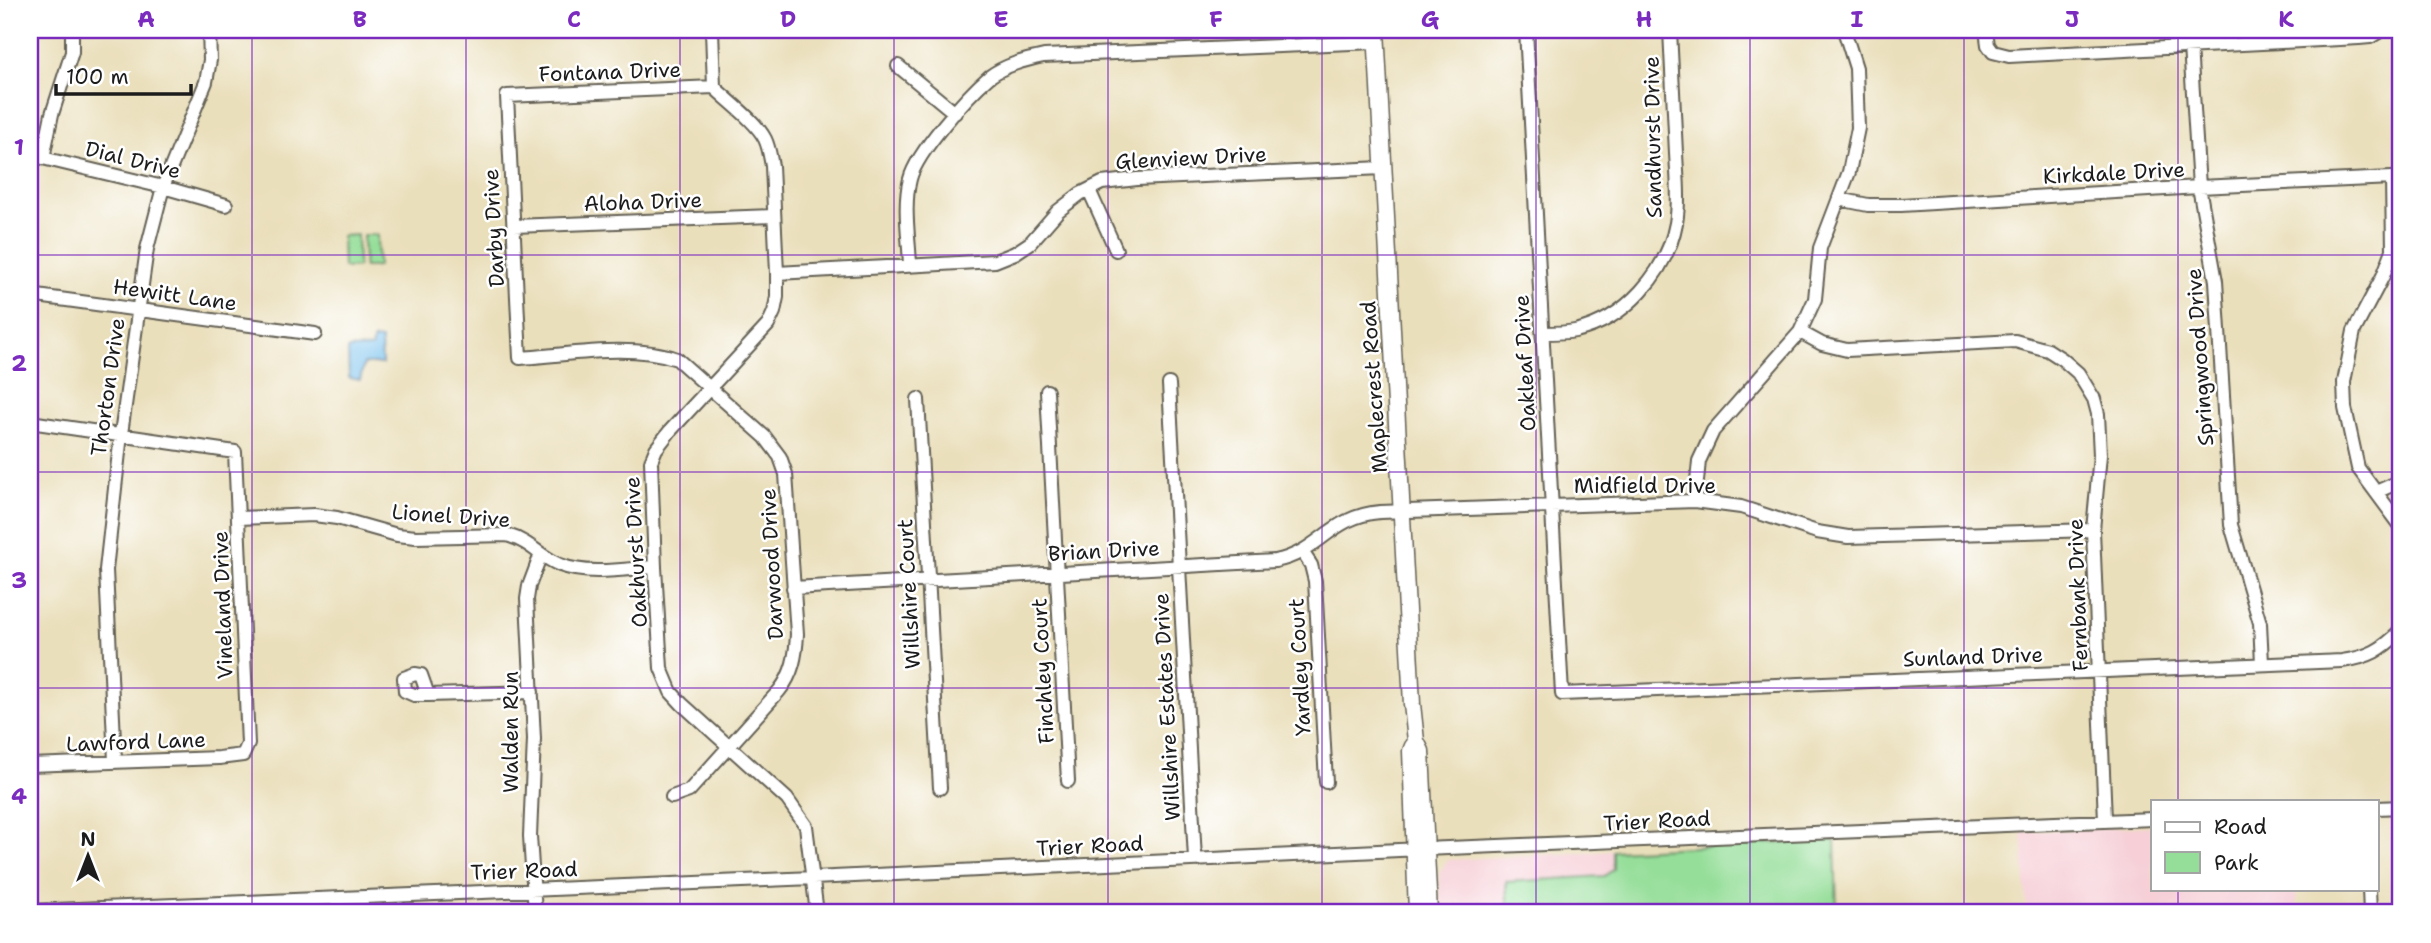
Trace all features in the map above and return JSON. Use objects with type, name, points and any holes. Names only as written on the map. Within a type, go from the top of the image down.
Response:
[{"type":"main road","name":"Maplecrest Road","points":[[1376,36],[1416,741],[1411,751],[1429,913]]},
{"type":"main road","name":"Maplecrest Road","points":[[1417,913],[1420,849]]},
{"type":"street","points":[[36,157],[72,52],[72,30]]},
{"type":"street","name":"Thorton Drive","points":[[115,761],[106,570],[121,434],[147,249],[163,187],[206,82],[210,60],[209,30]]},
{"type":"street","points":[[712,30],[714,87]]},
{"type":"street","name":"Oakleaf Drive","points":[[1526,30],[1562,694]]},
{"type":"street","name":"Sandhurst Drive","points":[[1543,333],[1575,331],[1619,310],[1651,279],[1660,267],[1672,240],[1678,209],[1670,30]]},
{"type":"street","points":[[1695,501],[1699,461],[1712,433],[1800,332],[1815,299],[1820,248],[1849,173],[1858,128],[1856,68],[1844,30]]},
{"type":"street","points":[[1986,30],[1988,45],[1993,52],[2009,56],[2359,38],[2380,32]]},
{"type":"street","points":[[910,265],[907,196],[910,178],[918,161],[955,113],[990,77],[1023,60],[1044,56],[1376,36]]},
{"type":"street","name":"Springwood Drive","points":[[2190,46],[2199,187],[2216,281],[2231,526],[2259,623],[2262,663]]},
{"type":"street","points":[[898,66],[955,113]]},
{"type":"street","name":"Fontana Drive","points":[[507,96],[714,87]]},
{"type":"street","name":"Oakhurst Drive","points":[[714,87],[764,137],[772,166],[777,297],[768,325],[659,445],[652,461],[655,567],[662,668],[671,692],[682,704],[787,799],[800,815],[808,835],[817,913]]},
{"type":"street","name":"Darby Drive","points":[[507,96],[520,358]]},
{"type":"street","name":"Dial Drive","points":[[36,157],[226,205]]},
{"type":"street","name":"Glenview Drive","points":[[777,273],[995,261],[1030,243],[1068,202],[1101,183],[1137,179],[1383,169]]},
{"type":"street","name":"Kirkdale Drive","points":[[1839,199],[1868,205],[1901,205],[2392,178],[2393,250],[2384,276],[2354,331],[2344,382],[2345,408],[2355,459],[2358,468],[2376,492]]},
{"type":"street","points":[[1089,190],[1116,250]]},
{"type":"street","name":"Aloha Drive","points":[[513,226],[774,216]]},
{"type":"street","name":"Hewitt Lane","points":[[30,295],[315,334]]},
{"type":"street","name":"Fernbank Drive","points":[[1800,332],[1822,344],[1847,350],[2015,341],[2048,350],[2078,373],[2094,399],[2100,427],[2093,530],[2105,821]]},
{"type":"street","name":"Darwood Drive","points":[[520,358],[639,351],[677,359],[765,437],[783,464],[788,487],[796,647],[790,673],[780,689],[689,791],[672,797]]},
{"type":"street","name":"Willshire Estates Drive","points":[[1169,384],[1195,859]]},
{"type":"street","name":"Finchley Court","points":[[1047,391],[1068,781]]},
{"type":"street","name":"Willshire Court","points":[[918,399],[940,788]]},
{"type":"street","points":[[30,422],[121,434]]},
{"type":"street","name":"Vineland Drive","points":[[121,434],[235,452],[248,744],[243,755]]},
{"type":"street","points":[[2401,481],[2376,492],[2401,526]]},
{"type":"street","name":"Midfield Drive","points":[[1403,512],[1695,501],[1741,507],[1817,532],[1848,537],[2093,530]]},
{"type":"street","name":"Brian Drive","points":[[793,588],[1275,561],[1303,552],[1331,529],[1363,514],[1403,512]]},
{"type":"street","name":"Lionel Drive","points":[[239,518],[314,515],[337,517],[397,535],[507,536],[521,540],[559,565],[578,569],[655,567]]},
{"type":"street","name":"Yardley Court","points":[[1303,552],[1311,565],[1315,581],[1326,782]]},
{"type":"street","name":"Walden Run","points":[[535,913],[530,836],[534,739],[527,599],[541,554]]},
{"type":"street","name":"Sunland Drive","points":[[1562,694],[2342,661],[2357,659],[2383,648],[2401,631]]},
{"type":"street","points":[[428,695],[532,692]]},
{"type":"street","name":"Lawford Lane","points":[[30,765],[243,755]]},
{"type":"street","points":[[2378,808],[2401,807]]},
{"type":"street","name":"Trier Road","points":[[30,911],[2151,819]]},
{"type":"street","points":[[2369,890],[2370,913]]},
{"type":"shaded area","points":[[2151,826],[2151,890],[2296,890],[2297,913],[2027,913],[2022,832]]},
{"type":"shaded area","points":[[1613,851],[1613,871],[1604,876],[1506,882],[1508,913],[1441,913],[1439,873],[1448,860]]},
{"type":"green space","points":[[357,235],[358,267],[343,268],[342,236]]},
{"type":"green space","points":[[363,235],[377,235],[378,267],[364,267]]},
{"type":"green space","points":[[1835,840],[1837,913],[1508,913],[1506,882],[1604,876],[1613,870],[1613,851]]},
{"type":"water","points":[[374,339],[381,340],[382,364],[364,364],[360,380],[349,378],[348,349],[371,348]]}]
